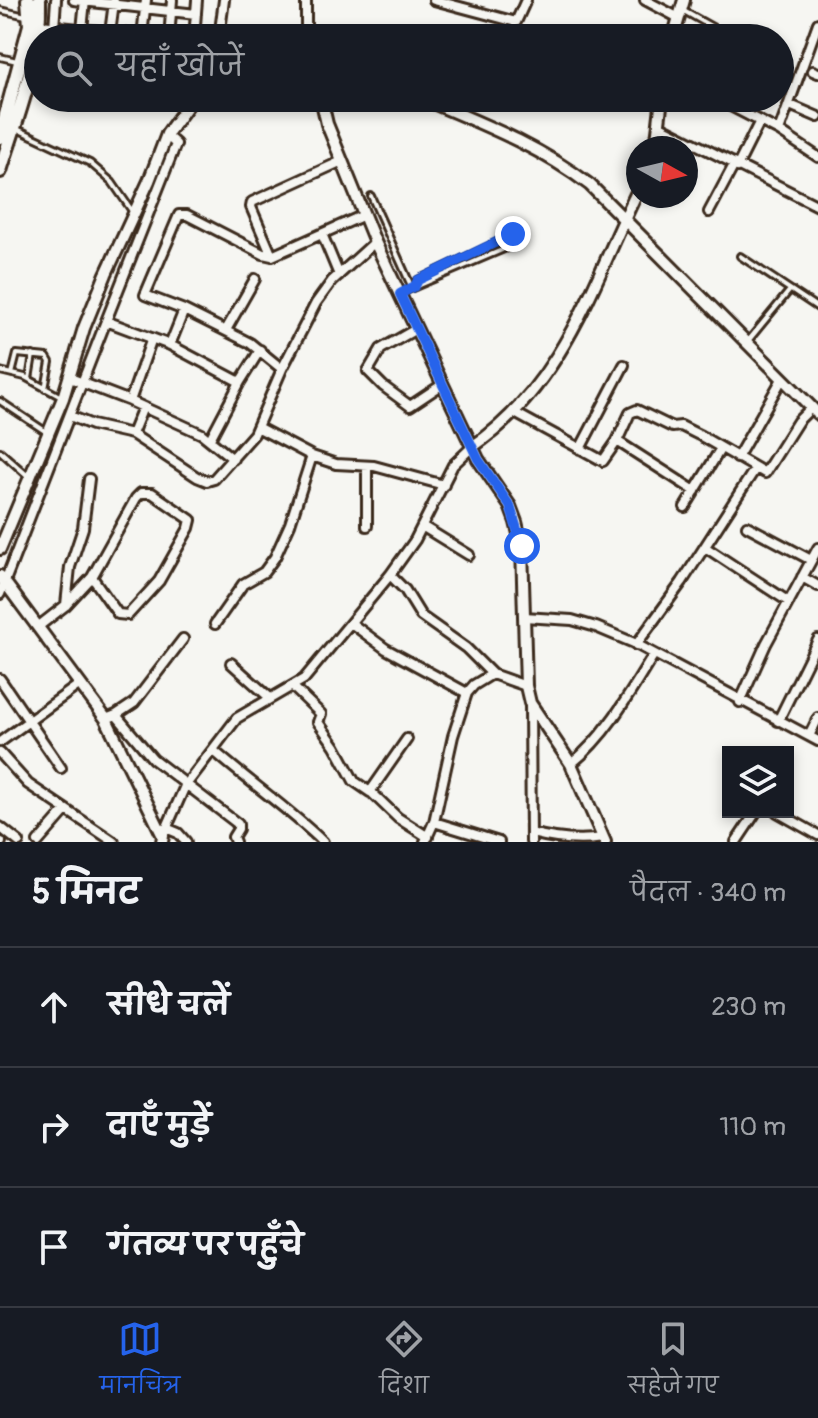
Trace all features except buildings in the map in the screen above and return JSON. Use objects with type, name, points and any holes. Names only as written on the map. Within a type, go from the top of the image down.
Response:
[{"type":"main road","points":[[28,0],[35,21]]},
{"type":"main road","points":[[34,24],[39,0]]},
{"type":"main road","points":[[0,171],[24,70]]},
{"type":"main road","points":[[0,137],[9,126]]},
{"type":"street","points":[[54,24],[56,0]]},
{"type":"street","points":[[74,0],[145,4],[171,12],[196,14]]},
{"type":"street","points":[[170,24],[172,0]]},
{"type":"street","points":[[195,24],[197,0]]},
{"type":"street","points":[[221,24],[224,0]]},
{"type":"street","points":[[306,0],[306,24]]},
{"type":"street","points":[[434,0],[516,22],[526,0]]},
{"type":"street","points":[[645,0],[681,9]]},
{"type":"street","points":[[82,24],[84,1]]},
{"type":"street","points":[[111,24],[114,2]]},
{"type":"street","points":[[143,24],[145,4]]},
{"type":"street","points":[[35,21],[43,24]]},
{"type":"street","points":[[794,93],[818,23]]},
{"type":"street","points":[[794,107],[818,117]]},
{"type":"street","points":[[0,594],[3,579],[70,416],[84,328],[134,213],[185,112]]},
{"type":"street","points":[[324,112],[375,242],[472,447],[510,506],[516,522],[522,546],[526,686],[530,703],[531,838],[588,842],[604,840],[571,764],[530,703]]},
{"type":"street","points":[[454,112],[527,143],[590,185],[815,411],[798,421],[767,472],[762,473],[683,427],[672,427],[635,409],[605,460],[597,459],[515,413]]},
{"type":"street","points":[[658,136],[661,112]]},
{"type":"street","points":[[742,112],[818,157]]},
{"type":"street","points":[[779,131],[787,112]]},
{"type":"street","points":[[709,212],[760,121]]},
{"type":"street","points":[[660,126],[818,206]]},
{"type":"street","points":[[0,549],[63,398],[77,381],[106,321],[171,138]]},
{"type":"street","points":[[272,256],[251,207],[252,202],[342,161]]},
{"type":"street","points":[[164,835],[185,786],[237,718],[293,687],[320,662],[390,575],[422,526],[453,465],[515,413],[543,376],[573,331],[630,208]]},
{"type":"street","points":[[282,369],[260,350],[226,330],[145,295],[179,215],[187,215],[272,256],[364,215]]},
{"type":"street","points":[[322,234],[339,275]]},
{"type":"street","points":[[70,416],[92,425],[132,434],[207,481],[214,479],[250,440],[316,303],[339,275],[375,242]]},
{"type":"street","points":[[226,330],[255,279]]},
{"type":"street","points":[[170,345],[184,310]]},
{"type":"street","points":[[106,321],[170,345],[240,382]]},
{"type":"street","points":[[416,329],[377,353],[368,371],[410,406],[443,384]]},
{"type":"street","points":[[130,401],[152,338]]},
{"type":"street","points":[[210,439],[260,350]]},
{"type":"street","points":[[580,449],[624,365]]},
{"type":"street","points":[[737,458],[782,379]]},
{"type":"street","points":[[77,381],[130,401],[210,439],[233,459]]},
{"type":"street","points":[[132,434],[143,407]]},
{"type":"street","points":[[257,427],[312,456],[336,464],[395,470],[444,485]]},
{"type":"street","points":[[617,441],[695,491]]},
{"type":"street","points":[[685,507],[721,448]]},
{"type":"street","points":[[215,624],[243,584],[269,567],[290,524],[312,456]]},
{"type":"street","points":[[367,466],[367,526]]},
{"type":"street","points":[[636,645],[755,469]]},
{"type":"street","points":[[66,605],[70,567],[83,528],[89,479]]},
{"type":"street","points":[[39,626],[66,605],[92,577],[141,493],[152,493],[191,520],[159,581],[128,615],[118,614],[92,577]]},
{"type":"street","points":[[422,526],[469,555]]},
{"type":"street","points":[[747,526],[811,560]]},
{"type":"street","points":[[705,547],[789,602]]},
{"type":"street","points":[[740,702],[766,644],[818,548]]},
{"type":"street","points":[[390,575],[405,590],[421,616],[466,648],[492,674],[526,686]]},
{"type":"street","points":[[802,577],[818,586]]},
{"type":"street","points":[[3,579],[80,684],[111,717],[185,786],[238,824],[233,837],[235,842]]},
{"type":"street","points":[[524,617],[586,623],[654,654],[818,741]]},
{"type":"street","points":[[351,623],[386,649],[467,693]]},
{"type":"street","points":[[111,717],[134,703],[183,639]]},
{"type":"street","points":[[778,721],[818,640]]},
{"type":"street","points":[[571,764],[626,701],[654,654]]},
{"type":"street","points":[[231,663],[270,698]]},
{"type":"street","points":[[293,687],[321,714],[318,722],[354,781],[426,839],[434,822],[453,736],[467,693],[492,674]]},
{"type":"street","points":[[0,679],[61,768]]},
{"type":"street","points":[[0,742],[80,684]]},
{"type":"street","points":[[111,717],[123,751],[164,835]]},
{"type":"street","points":[[809,736],[818,718]]},
{"type":"street","points":[[371,792],[407,739]]},
{"type":"street","points":[[123,751],[139,745]]},
{"type":"street","points":[[213,750],[253,785],[287,808],[323,842]]},
{"type":"street","points":[[0,753],[28,784],[114,842]]},
{"type":"street","points":[[38,842],[66,810]]},
{"type":"street","points":[[736,842],[752,818]]},
{"type":"street","points":[[788,818],[818,835]]},
{"type":"street","points":[[434,822],[499,842]]},
{"type":"street","points":[[0,827],[19,842]]},
{"type":"street","points":[[164,835],[178,833],[186,842]]},
{"type":"lane","points":[[681,9],[707,24]]},
{"type":"lane","points":[[0,10],[35,21]]},
{"type":"lane","points":[[0,57],[24,63]]},
{"type":"lane","points":[[9,126],[90,163],[112,182],[134,213]]},
{"type":"lane","points":[[371,196],[414,287]]},
{"type":"lane","points":[[400,294],[516,244],[520,238],[517,234],[510,236],[418,280],[414,287]]},
{"type":"lane","points":[[740,256],[818,308]]},
{"type":"lane","points":[[746,343],[790,290]]},
{"type":"lane","points":[[12,374],[17,354],[50,360],[45,389]]},
{"type":"lane","points":[[29,379],[33,355]]},
{"type":"lane","points":[[0,371],[29,379],[63,398]]},
{"type":"lane","points":[[0,401],[48,434]]},
{"type":"lane","points":[[0,451],[31,478]]},
{"type":"route","points":[[513,234],[418,280],[415,286],[400,294],[478,459],[510,506],[522,546]]}]
